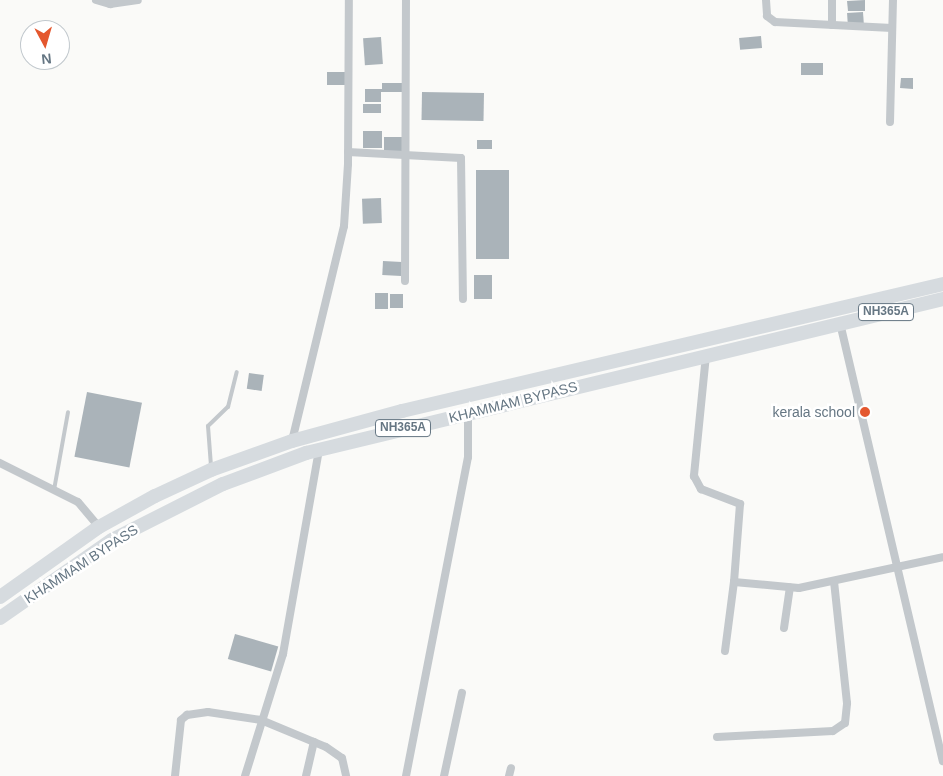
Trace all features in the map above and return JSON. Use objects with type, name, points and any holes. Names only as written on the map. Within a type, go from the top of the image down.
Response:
[{"type":"highway","name":"KHAMMAM BYPASS","points":[[0,618],[112,540],[172,507],[250,473],[319,449],[706,355],[943,284]]},
{"type":"highway","name":"KHAMMAM BYPASS","points":[[0,597],[99,527],[211,470],[292,441],[410,409],[838,316],[937,300]]},
{"type":"highway","points":[[410,409],[415,425]]},
{"type":"street","points":[[96,0],[110,4],[138,0]]},
{"type":"street","points":[[292,441],[338,259],[344,226],[348,152],[349,0]]},
{"type":"street","points":[[405,281],[406,0]]},
{"type":"street","points":[[766,0],[770,21],[892,28]]},
{"type":"street","points":[[832,0],[832,25]]},
{"type":"street","points":[[890,122],[893,0]]},
{"type":"street","points":[[348,152],[456,156],[462,160],[463,299]]},
{"type":"street","points":[[838,316],[943,758]]},
{"type":"street","points":[[706,355],[694,476],[701,489],[740,504],[734,582],[725,652]]},
{"type":"street","points":[[406,776],[468,458],[468,412]]},
{"type":"street","points":[[244,776],[283,654],[319,449]]},
{"type":"street","points":[[0,463],[78,502],[99,527]]},
{"type":"street","points":[[734,582],[790,587],[834,582],[943,557]]},
{"type":"street","points":[[717,737],[833,731],[845,723],[848,703],[834,582]]},
{"type":"street","points":[[784,628],[790,587]]},
{"type":"street","points":[[444,776],[462,693]]},
{"type":"street","points":[[175,776],[180,726],[187,715],[228,713],[262,720],[337,753],[344,763],[346,776]]},
{"type":"street","points":[[306,776],[314,742]]},
{"type":"lane","points":[[211,470],[208,426],[226,411],[237,372]]},
{"type":"lane","points":[[54,490],[68,412]]},
{"type":"building","points":[[865,0],[865,11],[848,11],[847,1]]},
{"type":"building","points":[[863,12],[864,25],[848,26],[847,13]]},
{"type":"building","points":[[761,36],[762,48],[740,50],[739,38]]},
{"type":"building","points":[[381,37],[383,64],[365,65],[363,38]]},
{"type":"building","points":[[801,63],[823,63],[823,75],[801,75]]},
{"type":"building","points":[[327,72],[346,72],[346,85],[327,85]]},
{"type":"building","points":[[901,78],[913,78],[913,89],[900,88]]},
{"type":"building","points":[[382,83],[403,83],[403,92],[381,92],[381,102],[365,102],[365,89],[382,89]]},
{"type":"building","points":[[422,92],[484,93],[484,121],[422,120]]},
{"type":"building","points":[[363,104],[381,104],[381,113],[363,113]]},
{"type":"building","points":[[363,131],[382,131],[382,148],[363,148]]},
{"type":"building","points":[[384,137],[404,137],[404,151],[384,151]]},
{"type":"building","points":[[477,140],[492,140],[492,149],[477,149]]},
{"type":"building","points":[[476,170],[509,170],[509,259],[476,259]]},
{"type":"building","points":[[381,198],[382,223],[363,224],[362,199]]},
{"type":"building","points":[[383,261],[402,262],[401,276],[382,275]]},
{"type":"building","points":[[474,275],[492,275],[492,299],[474,299]]},
{"type":"building","points":[[375,293],[388,293],[388,309],[375,309]]},
{"type":"building","points":[[390,294],[403,294],[403,308],[390,308]]},
{"type":"building","points":[[249,373],[264,375],[262,391],[247,389]]},
{"type":"building","points":[[87,392],[142,403],[129,467],[74,457]]},
{"type":"building","points":[[235,634],[278,646],[271,671],[228,659]]},
{"type":"place","name":"kerala school","points":[[865,412]]}]
